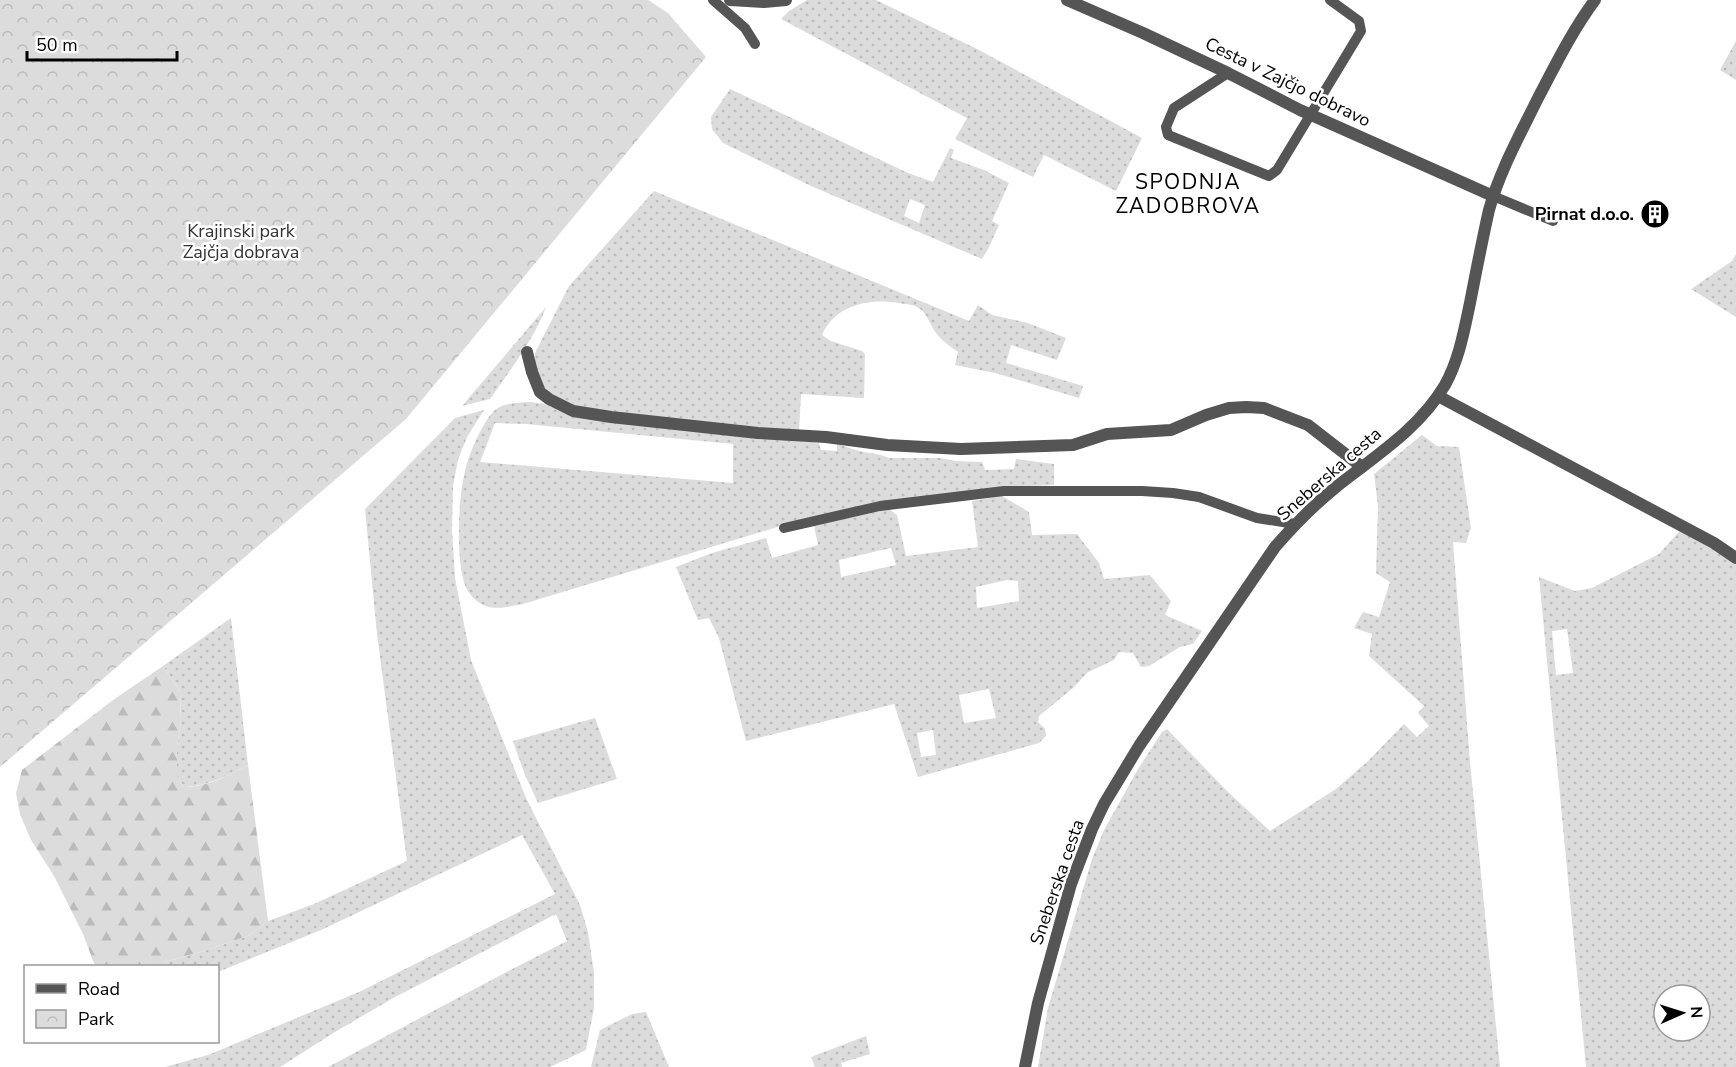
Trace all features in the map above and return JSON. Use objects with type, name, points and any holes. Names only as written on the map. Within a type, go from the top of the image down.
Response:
[{"type":"street","points":[[730,0],[765,2],[786,0]]},
{"type":"street","name":"Cesta v Zajčjo dobravo","points":[[1067,0],[1143,33],[1310,115],[1493,196]]},
{"type":"street","name":"Sneberska cesta","points":[[1025,1067],[1038,1003],[1071,884],[1104,804],[1145,737],[1275,547],[1295,524],[1335,488],[1410,428],[1438,396],[1460,347],[1493,196],[1514,144],[1554,66],[1574,30],[1595,0]]},
{"type":"street","points":[[526,352],[540,392],[549,399],[573,411],[611,417],[758,433],[826,437],[887,445],[961,449],[1073,445],[1107,434],[1170,430],[1229,408],[1264,408],[1308,425],[1362,467]]},
{"type":"street","points":[[1438,396],[1714,543],[1736,558]]},
{"type":"lane","points":[[713,0],[745,28],[755,44]]},
{"type":"lane","points":[[1228,74],[1174,108],[1166,127],[1168,135],[1269,176],[1277,170],[1361,31],[1359,21],[1330,0]]},
{"type":"lane","points":[[1493,196],[1553,221]]},
{"type":"lane","points":[[784,528],[880,506],[1004,491],[1173,493],[1199,497],[1257,518],[1295,524]]},
{"type":"green space","name":"Krajinski park Zajčja dobrava","points":[[0,0],[648,0],[668,13],[706,57],[406,419],[0,767]]},
{"type":"green space","points":[[807,0],[876,0],[977,49],[1142,138],[1116,191],[1044,155],[1033,177],[955,139],[967,118],[781,19]]},
{"type":"green space","points":[[1736,41],[1736,80],[1720,70]]},
{"type":"green space","points":[[730,89],[908,173],[933,182],[950,148],[954,150],[951,158],[984,170],[1009,183],[992,221],[999,225],[982,259],[811,186],[723,143],[712,129],[711,117]],"holes":[[[910,199],[925,205],[919,223],[904,216]]]},
{"type":"green space","points":[[654,191],[969,321],[978,305],[992,315],[1028,323],[1066,338],[1057,360],[1011,345],[1006,363],[1083,386],[1079,398],[995,373],[955,365],[958,352],[938,336],[920,309],[908,304],[876,302],[844,310],[835,317],[822,335],[831,341],[865,354],[864,398],[801,394],[799,431],[696,423],[574,406],[553,395],[541,384],[535,370],[535,353],[569,286]]},
{"type":"green space","points":[[1736,254],[1736,317],[1691,289],[1732,261]]},
{"type":"green space","points":[[546,307],[528,343],[490,399],[462,406]]},
{"type":"green space","points":[[530,402],[546,404],[568,414],[587,419],[819,443],[821,450],[837,451],[837,444],[889,458],[940,458],[982,462],[985,470],[1014,469],[1016,459],[1054,464],[1054,485],[1002,487],[807,518],[523,604],[493,608],[483,605],[472,596],[466,588],[462,574],[459,515],[462,487],[472,450],[480,431],[490,416],[503,406]],"holes":[[[495,423],[733,444],[733,483],[480,462]]]},
{"type":"green space","points":[[484,410],[467,437],[458,460],[453,486],[452,530],[455,578],[471,660],[526,798],[580,905],[588,932],[594,973],[594,1008],[586,1050],[550,1067],[328,1067],[567,941],[556,914],[395,997],[280,1067],[165,1067],[208,1055],[359,992],[555,894],[522,835],[321,930],[219,972],[219,965],[154,965],[250,935],[268,921],[314,904],[407,861],[377,634],[365,509],[455,418]]},
{"type":"green space","points":[[1422,435],[1437,446],[1459,447],[1471,528],[1466,543],[1453,542],[1470,762],[1500,1067],[1038,1067],[1048,1008],[1092,859],[1104,830],[1138,769],[1162,732],[1167,729],[1228,792],[1270,831],[1336,789],[1368,761],[1404,724],[1417,737],[1429,726],[1418,713],[1424,706],[1369,656],[1372,634],[1354,628],[1363,612],[1379,617],[1390,582],[1376,573],[1378,506],[1374,474]]},
{"type":"green space","points":[[1002,496],[1029,512],[1032,535],[1077,534],[1099,563],[1104,579],[1150,575],[1171,601],[1165,615],[1202,631],[1193,644],[1180,647],[1149,666],[1141,667],[1133,653],[1119,652],[1114,660],[1088,672],[1073,688],[1039,716],[1038,722],[1045,729],[1046,736],[1039,743],[918,777],[894,704],[746,741],[719,638],[709,618],[698,620],[676,567],[712,553],[766,538],[772,558],[818,545],[814,526],[889,509],[897,515],[906,556],[978,547],[972,501]],"holes":[[[891,548],[896,565],[841,577],[839,560]],[[1007,580],[1018,581],[1019,601],[977,608],[976,587]],[[989,689],[996,718],[964,723],[959,695]],[[933,730],[936,755],[921,757],[917,733]]]},
{"type":"green space","points":[[1684,526],[1736,555],[1736,1067],[1586,1067],[1539,577],[1575,591],[1592,588],[1659,554]],"holes":[[[1567,629],[1573,673],[1556,675],[1552,631]]]},
{"type":"green space","points":[[231,618],[248,765],[225,777],[184,787],[177,776],[177,746],[181,721],[180,691],[163,666]]},
{"type":"green space","points":[[163,666],[180,691],[181,721],[177,746],[177,776],[184,787],[209,783],[248,765],[268,921],[250,935],[154,965],[95,965],[83,934],[54,876],[31,840],[20,814],[16,793],[22,770],[113,700]]},
{"type":"green space","points":[[595,718],[617,779],[538,803],[513,741]]},
{"type":"green space","points":[[646,1012],[669,1067],[591,1067],[600,1030],[632,1014]]},
{"type":"green space","points":[[866,1036],[870,1054],[841,1063],[842,1067],[815,1067],[811,1057]]},
{"type":"place","name":"Pirnat d.o.o.","points":[[1655,214]]},
{"type":"district","name":"SPODNJA ZADOBROVA","points":[[1188,194]]}]
